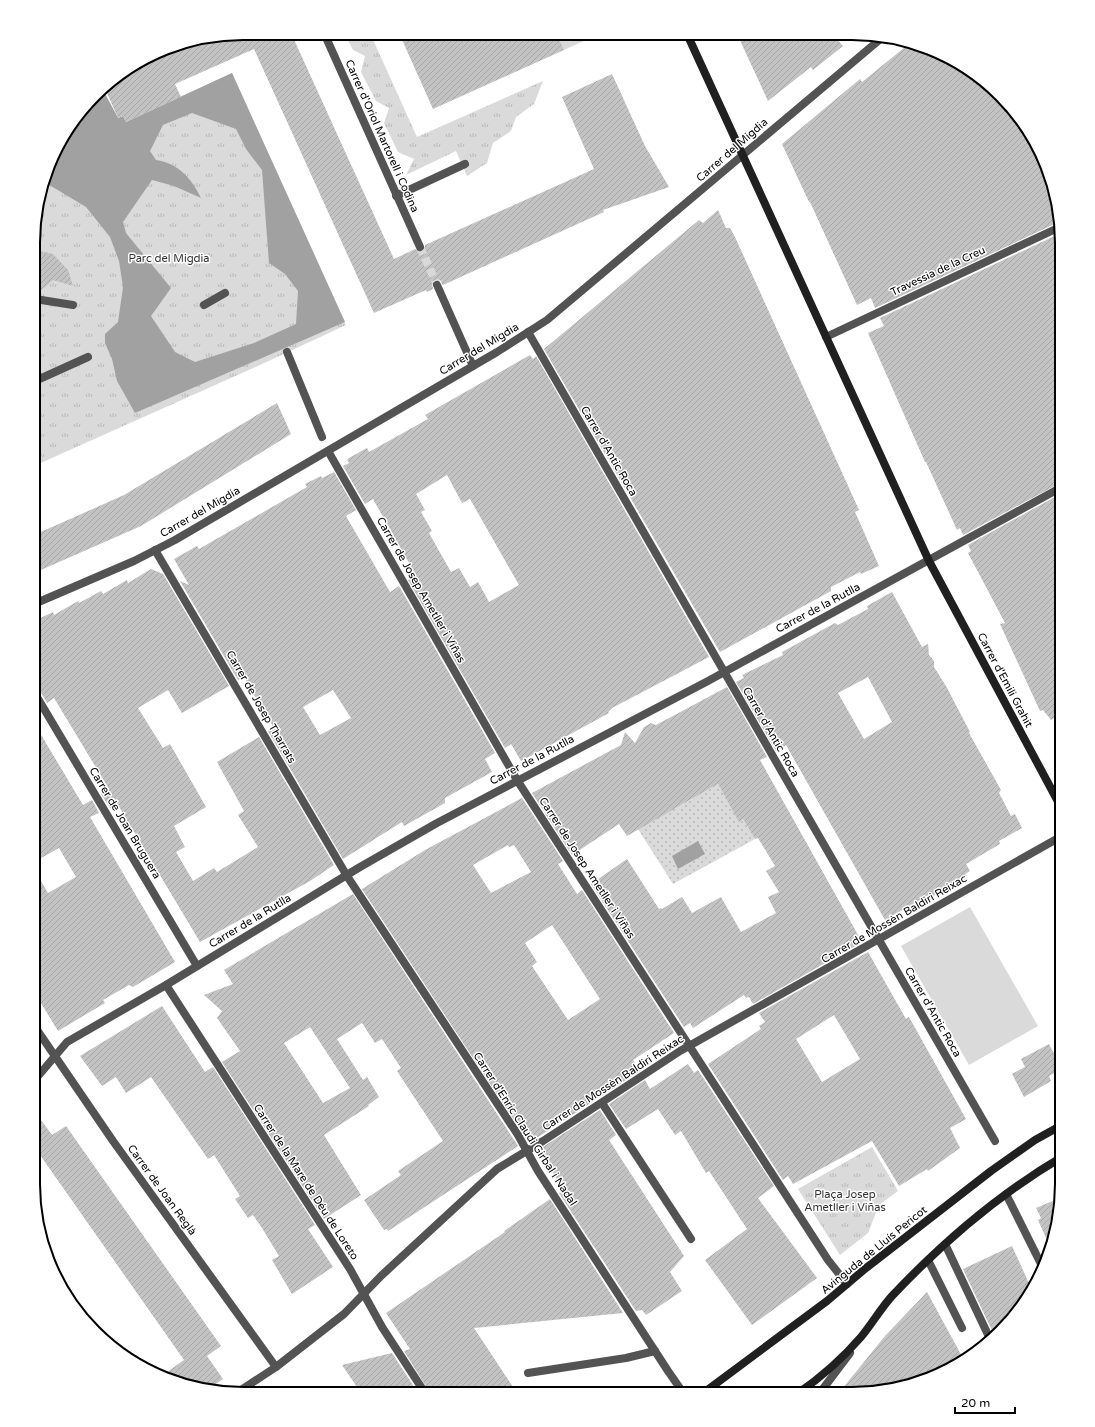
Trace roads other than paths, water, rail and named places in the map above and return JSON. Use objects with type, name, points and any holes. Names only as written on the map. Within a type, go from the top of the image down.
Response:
[{"type":"main road","name":"Carrer d'Emili Grahit","points":[[690,40],[929,561],[1055,796]]},
{"type":"main road","name":"Avinguda de Lluís Pericot","points":[[711,1387],[790,1329],[991,1170],[1035,1140],[1055,1129]]},
{"type":"main road","points":[[806,1387],[816,1380],[860,1338],[891,1297],[945,1244],[1006,1194],[1055,1162]]},
{"type":"street","name":"Carrer d'Oriol Martorell i Codina","points":[[327,40],[420,247]]},
{"type":"street","name":"Carrer del Migdia","points":[[40,601],[176,540],[473,366],[547,320],[877,42]]},
{"type":"street","points":[[396,196],[465,164]]},
{"type":"street","name":"Travessia de la Creu","points":[[826,336],[1055,229]]},
{"type":"street","points":[[437,285],[473,366]]},
{"type":"street","points":[[204,305],[224,293]]},
{"type":"street","points":[[40,301],[73,305]]},
{"type":"street","name":"Carrer d'Antic Roca","points":[[528,332],[995,1141]]},
{"type":"street","points":[[287,352],[322,437]]},
{"type":"street","points":[[40,378],[88,357]]},
{"type":"street","name":"Carrer de Josep Ametller i Viñas","points":[[328,451],[517,780],[828,1260],[847,1284]]},
{"type":"street","name":"Carrer de la Rutlla","points":[[40,1074],[67,1042],[166,985],[437,823],[723,672],[929,561],[1055,491]]},
{"type":"street","name":"Carrer de Josep Tharrats","points":[[154,550],[347,876]]},
{"type":"street","name":"Carrer de Joan Bruguera","points":[[40,702],[197,966]]},
{"type":"street","name":"Carrer de Mossèn Baldiri Reixac","points":[[246,1387],[276,1367],[344,1314],[497,1169],[690,1046],[1055,840]]},
{"type":"street","name":"Carrer d'Enric Claudi Girbal i Nadal","points":[[347,876],[679,1387]]},
{"type":"street","name":"Carrer de la Mare de Déu de Loreto","points":[[166,985],[350,1269],[382,1327],[421,1387]]},
{"type":"street","name":"Carrer de Joan Reglà","points":[[40,1034],[118,1147],[276,1367]]},
{"type":"street","points":[[602,1103],[691,1239]]},
{"type":"street","points":[[1006,1194],[1040,1262]]},
{"type":"street","points":[[945,1244],[988,1335]]},
{"type":"street","points":[[928,1260],[962,1328]]},
{"type":"street","points":[[824,1387],[860,1338]]},
{"type":"street","points":[[528,1373],[626,1358],[655,1351]]},
{"type":"tunnel","points":[[420,247],[437,285]]},
{"type":"park label","name":"Parc del Migdia","points":[[169,258]]},
{"type":"park label","name":"Plaça Josep Ametller i Viñas","points":[[845,1200]]}]
